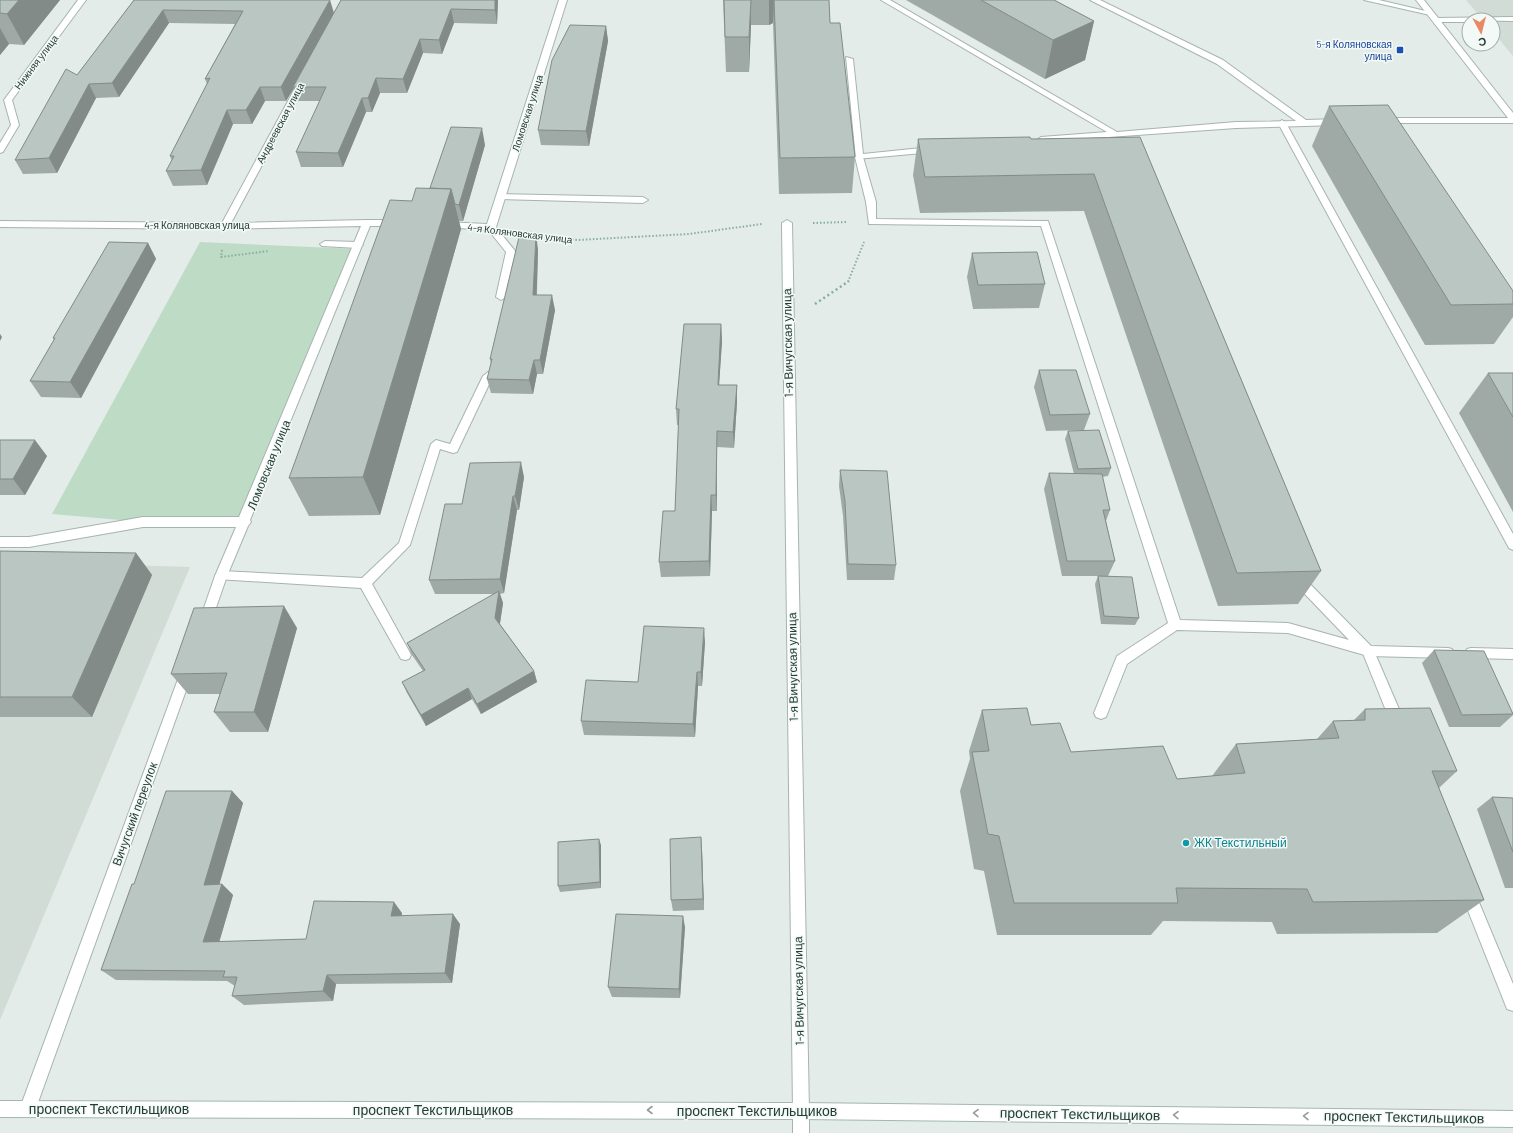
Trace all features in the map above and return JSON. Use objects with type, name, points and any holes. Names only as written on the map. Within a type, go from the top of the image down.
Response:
[{"type":"street","name":"Нижняя улица","points":[[0,150],[15,125],[8,100],[82,0]]},
{"type":"street","name":"Ломовская улица","points":[[491,227],[563,0]]},
{"type":"street","points":[[885,0],[1114,133],[1121,145]]},
{"type":"street","points":[[1094,0],[1220,62],[1304,122]]},
{"type":"street","points":[[1368,0],[1430,13]]},
{"type":"street","points":[[1420,0],[1513,119]]},
{"type":"street","points":[[1436,20],[1513,19]]},
{"type":"street","points":[[849,59],[859,157],[871,202],[872,222],[1045,223],[1175,624]]},
{"type":"street","name":"Андреевская улица","points":[[225,226],[306,75]]},
{"type":"street","points":[[1373,121],[1513,119]]},
{"type":"street","points":[[1034,140],[1114,133],[1282,123],[1350,122]]},
{"type":"street","points":[[1282,123],[1513,545]]},
{"type":"street","points":[[859,157],[939,149]]},
{"type":"street","points":[[500,197],[643,200]]},
{"type":"street","name":"Ломовская улица","points":[[0,542],[29,542],[143,522],[245,522],[367,223]]},
{"type":"street","name":"4-я Коляновская улица","points":[[0,224],[225,226],[405,223]]},
{"type":"street","name":"1-я Вичугская улица","points":[[786,223],[801,1133]]},
{"type":"street","name":"4-я Коляновская улица","points":[[436,224],[491,227]]},
{"type":"street","points":[[491,227],[511,252],[501,297]]},
{"type":"street","points":[[325,244],[358,245]]},
{"type":"street","points":[[222,576],[365,583],[404,545],[436,444],[453,449],[488,376]]},
{"type":"street","points":[[200,636],[222,576],[245,522]]},
{"type":"street","points":[[1295,564],[1304,586],[1368,651],[1404,739]]},
{"type":"street","points":[[365,583],[405,655]]},
{"type":"street","points":[[1101,712],[1122,660],[1175,624],[1288,628],[1368,651],[1513,654]]},
{"type":"street","name":"Вичугский переулок","points":[[28,1108],[191,659]]},
{"type":"street","points":[[1462,878],[1513,1003]]},
{"type":"street","name":"проспект Текстильщиков","points":[[0,1109],[801,1111],[1513,1118]]},
{"type":"path","name":"4-я Коляновская улица","points":[[491,227],[577,240],[689,234],[765,223],[872,222]]},
{"type":"path","points":[[788,324],[849,281],[872,222]]},
{"type":"shaded area","points":[[1466,0],[1513,0],[1513,56],[1501,42],[1501,12],[1476,12]]},
{"type":"shaded area","points":[[0,561],[190,567],[0,1020]]},
{"type":"green space","points":[[200,242],[357,249],[245,522],[143,522],[52,514]]},
{"type":"building","points":[[0,0],[19,0],[7,14],[0,13]]},
{"type":"building","points":[[134,0],[330,0],[281,87],[260,87],[246,110],[227,110],[201,170],[166,171],[174,156],[170,156],[210,78],[205,79],[243,11],[163,10],[112,83],[89,84],[49,158],[15,160],[66,69],[77,75]]},
{"type":"building","points":[[341,0],[495,0],[495,10],[451,9],[439,40],[420,39],[403,79],[376,78],[368,98],[362,98],[338,153],[296,152],[326,87],[293,87]]},
{"type":"building","points":[[724,0],[751,0],[749,37],[725,37]]},
{"type":"building","points":[[774,0],[829,0],[830,23],[840,23],[855,157],[780,158]]},
{"type":"building","points":[[981,0],[1054,0],[1094,21],[1053,40]]},
{"type":"building","points":[[570,25],[606,26],[586,131],[538,130],[552,60]]},
{"type":"building","points":[[1388,105],[1513,291],[1513,304],[1451,305],[1329,106]]},
{"type":"building","points":[[451,127],[482,128],[459,205],[455,204],[451,189],[430,188]]},
{"type":"building","points":[[1030,137],[1031,139],[1140,137],[1321,571],[1237,573],[1094,174],[925,177],[918,139]]},
{"type":"building","points":[[416,188],[451,189],[363,477],[289,478],[390,200],[412,201]]},
{"type":"building","points":[[520,233],[536,235],[533,295],[552,295],[540,360],[534,360],[529,380],[487,379],[492,359],[490,359]]},
{"type":"building","points":[[109,242],[148,243],[70,382],[30,381],[55,338],[53,338]]},
{"type":"building","points":[[1037,252],[1045,284],[978,285],[972,253]]},
{"type":"building","points":[[684,324],[721,324],[718,385],[737,385],[733,432],[717,431],[716,495],[711,495],[709,561],[659,562],[663,511],[675,511],[679,409],[676,409]]},
{"type":"building","points":[[1039,370],[1076,370],[1090,414],[1050,415]]},
{"type":"building","points":[[1488,373],[1513,373],[1513,417]]},
{"type":"building","points":[[1099,430],[1111,468],[1078,469],[1068,431]]},
{"type":"building","points":[[0,440],[35,440],[13,479],[0,479]]},
{"type":"building","points":[[521,462],[515,496],[513,496],[500,579],[429,580],[445,504],[462,504],[470,463]]},
{"type":"building","points":[[840,470],[887,471],[896,565],[848,564],[845,501]]},
{"type":"building","points":[[1049,473],[1102,474],[1110,510],[1103,510],[1115,561],[1067,561]]},
{"type":"building","points":[[0,551],[136,553],[72,697],[0,697]]},
{"type":"building","points":[[1098,576],[1132,577],[1139,618],[1104,616]]},
{"type":"building","points":[[499,591],[495,618],[534,671],[477,704],[468,688],[421,715],[402,682],[425,670],[407,643]]},
{"type":"building","points":[[284,606],[254,712],[214,712],[227,673],[171,674],[194,608]]},
{"type":"building","points":[[644,626],[704,628],[701,672],[697,672],[693,724],[581,721],[586,680],[638,682]]},
{"type":"building","points":[[1434,650],[1484,651],[1513,714],[1462,715]]},
{"type":"building","name":"ЖК Текстильный","points":[[1027,708],[1031,725],[1060,723],[1071,752],[1163,746],[1177,779],[1245,773],[1236,744],[1339,738],[1333,721],[1365,720],[1365,709],[1430,708],[1457,771],[1432,771],[1484,900],[1313,902],[1307,889],[1176,888],[1178,903],[1014,903],[999,836],[988,834],[972,752],[989,751],[982,710]]},
{"type":"building","points":[[166,791],[232,791],[204,885],[222,884],[203,942],[306,939],[314,901],[394,902],[391,916],[453,914],[445,973],[327,975],[323,991],[232,996],[237,977],[223,977],[225,971],[101,970],[132,884],[134,884]]},
{"type":"building","points":[[1492,797],[1513,798],[1513,852]]},
{"type":"building","points":[[701,837],[703,899],[671,900],[670,839]]},
{"type":"building","points":[[599,839],[600,882],[558,886],[558,842]]},
{"type":"building","points":[[616,914],[683,916],[679,989],[608,987]]},
{"type":"place","name":"5-я Коляновская улица","points":[[1400,50]]},
{"type":"place","name":"ЖК Текстильный","points":[[1186,843]]}]
